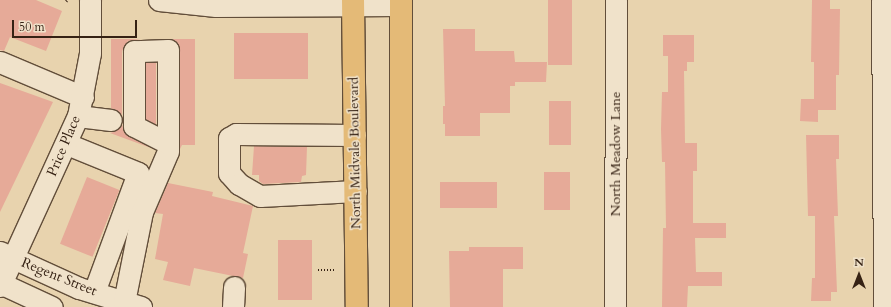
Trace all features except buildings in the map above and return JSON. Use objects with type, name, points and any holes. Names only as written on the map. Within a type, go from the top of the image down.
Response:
[{"type":"main road","name":"North Midvale Boulevard","points":[[353,2],[357,307]]},
{"type":"main road","points":[[401,2],[401,307]]},
{"type":"street","name":"Price Place","points":[[0,284],[6,255],[67,144],[80,106],[90,53],[90,0]]},
{"type":"street","points":[[159,0],[216,6],[401,2]]},
{"type":"street","name":"North Meadow Lane","points":[[615,307],[616,0]]},
{"type":"street","points":[[882,0],[884,307]]},
{"type":"street","points":[[0,62],[80,106],[111,120]]},
{"type":"street","points":[[355,135],[236,134],[229,138],[229,173],[239,184],[260,196],[356,191]]},
{"type":"street","points":[[133,304],[142,212],[168,151],[168,143]]},
{"type":"street","points":[[67,144],[138,174],[94,292]]},
{"type":"street","name":"Regent Street","points":[[6,255],[94,292],[133,304]]},
{"type":"street","name":"Regent Street","points":[[0,284],[52,307]]},
{"type":"path","points":[[318,270],[336,270]]}]
